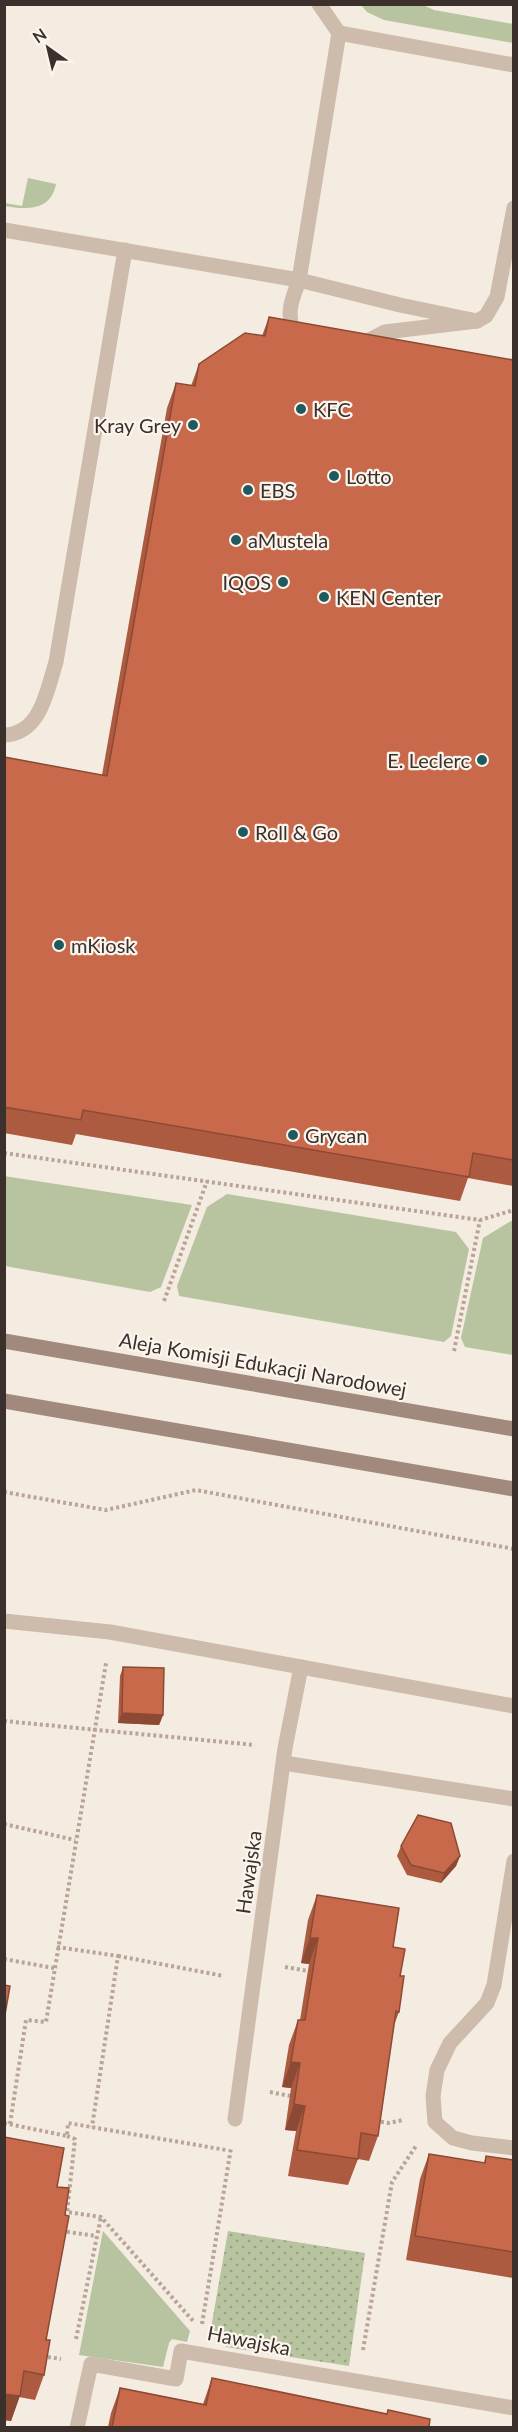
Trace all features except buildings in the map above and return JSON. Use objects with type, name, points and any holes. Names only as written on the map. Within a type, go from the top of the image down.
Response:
[{"type":"main road","name":"Aleja Komisji Edukacji Narodowej","points":[[4,1341],[513,1429]]},
{"type":"main road","points":[[4,1401],[513,1489]]},
{"type":"street","points":[[319,4],[339,33],[299,280],[291,298],[289,310],[293,330],[298,334],[320,338]]},
{"type":"street","points":[[339,33],[513,65]]},
{"type":"street","points":[[342,342],[364,343],[385,332],[477,321],[486,316],[497,297],[513,208]]},
{"type":"street","points":[[4,230],[299,280],[477,321]]},
{"type":"street","points":[[4,735],[30,726],[41,709],[56,662],[125,250]]},
{"type":"street","points":[[4,1621],[110,1632],[513,1706]]},
{"type":"street","name":"Hawajska","points":[[235,2119],[284,1756],[302,1667]]},
{"type":"street","points":[[284,1756],[513,1799]]},
{"type":"street","points":[[513,1861],[494,1985],[488,2003],[450,2043],[437,2070],[433,2096],[435,2122],[453,2138],[472,2143],[513,2148]]},
{"type":"street","name":"Hawajska","points":[[91,2364],[176,2379],[181,2351],[513,2408]]},
{"type":"street","points":[[77,2427],[91,2364]]},
{"type":"path","points":[[4,1153],[480,1220],[513,1210]]},
{"type":"path","points":[[164,1301],[207,1181]]},
{"type":"path","points":[[454,1351],[480,1220]]},
{"type":"path","points":[[4,1492],[106,1510],[196,1490],[513,1549]]},
{"type":"path","points":[[10,2124],[26,2020],[46,2022],[110,1632]]},
{"type":"path","points":[[4,1721],[95,1728],[284,1756]]},
{"type":"path","points":[[4,1824],[75,1839]]},
{"type":"path","points":[[57,1947],[254,1981]]},
{"type":"path","points":[[92,2127],[118,1956]]},
{"type":"path","points":[[4,1959],[54,1968]]},
{"type":"path","points":[[358,2380],[374,2274],[392,2182],[406,2158],[435,2122]]},
{"type":"path","points":[[4,2123],[75,2139],[67,2212],[101,2217],[72,2361]]},
{"type":"path","points":[[67,2136],[68,2123],[231,2151]]},
{"type":"path","name":"Hawajska","points":[[101,2217],[201,2330],[232,2142]]},
{"type":"path","points":[[57,2230],[96,2236]]},
{"type":"path","points":[[39,2355],[91,2364]]},
{"type":"green space","points":[[361,5],[423,5],[434,10],[513,24],[513,43],[384,20],[367,12]]},
{"type":"green space","points":[[28,178],[56,184],[49,199],[36,207],[5,206],[5,203],[22,206]]},
{"type":"green space","points":[[4,1176],[192,1205],[161,1287],[150,1292],[5,1266]]},
{"type":"green space","points":[[227,1194],[456,1232],[469,1249],[451,1336],[444,1342],[179,1296],[177,1286],[207,1207]]},
{"type":"green space","points":[[514,1221],[513,1355],[465,1347],[461,1338],[483,1238]]},
{"type":"green space","points":[[103,2231],[190,2331],[187,2342],[172,2339],[169,2343],[163,2367],[79,2355]]},
{"type":"green space","points":[[228,2231],[365,2253],[349,2366],[226,2347],[211,2328]]},
{"type":"place","name":"KFC","points":[[301,409]]},
{"type":"place","name":"Kray Grey","points":[[193,425]]},
{"type":"place","name":"Lotto","points":[[334,476]]},
{"type":"place","name":"EBS","points":[[248,490]]},
{"type":"place","name":"aMustela","points":[[236,540]]},
{"type":"place","name":"IQOS","points":[[283,582]]},
{"type":"place","name":"KEN Center","points":[[324,597]]},
{"type":"place","name":"E. Leclerc","points":[[482,760]]},
{"type":"place","name":"Roll & Go","points":[[243,832]]},
{"type":"place","name":"mKiosk","points":[[59,945]]},
{"type":"place","name":"Grycan","points":[[293,1135]]}]
